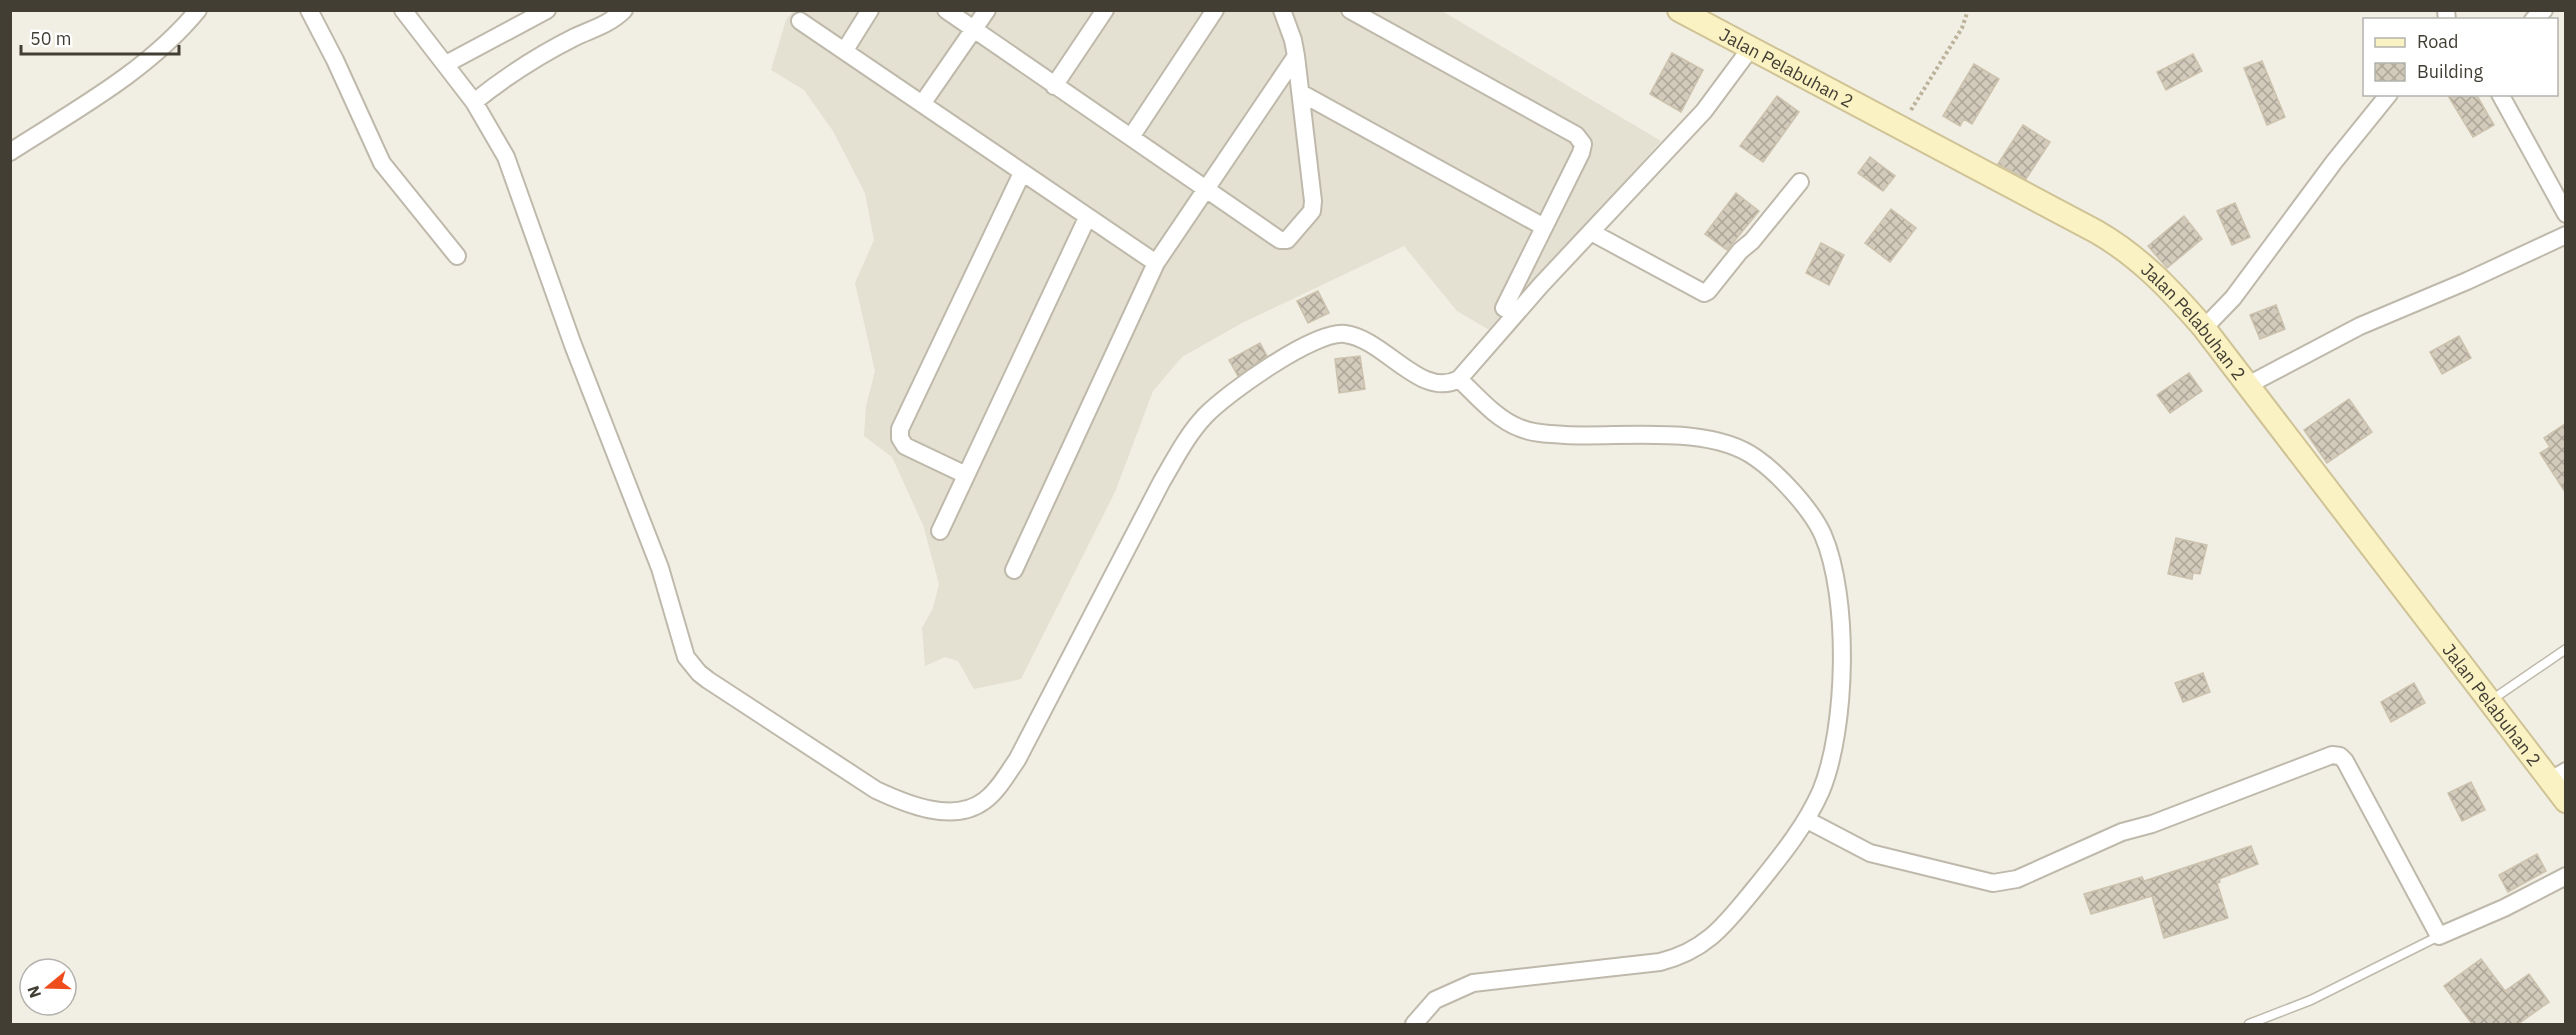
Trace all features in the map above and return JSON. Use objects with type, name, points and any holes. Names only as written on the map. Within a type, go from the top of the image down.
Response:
[{"type":"main road","name":"Jalan Pelabuhan 2","points":[[1679,10],[2120,245],[2168,286],[2204,328],[2246,386],[2490,701],[2558,776],[2565,801]]},
{"type":"street","points":[[10,152],[98,96],[147,60],[181,31],[198,10]]},
{"type":"street","points":[[309,10],[335,60],[382,163],[457,256]]},
{"type":"street","points":[[404,10],[474,102],[506,157],[573,345],[660,568],[686,657],[708,680],[866,784],[905,803],[949,811],[968,809],[984,802],[997,789],[1017,760],[1181,447],[1195,427],[1217,404],[1306,345],[1320,337],[1336,334],[1345,334],[1365,340],[1429,383],[1445,385],[1459,379],[1540,285],[1704,111],[1750,49]]},
{"type":"street","points":[[446,64],[547,10]]},
{"type":"street","points":[[474,102],[510,74],[575,37],[616,19],[624,10]]},
{"type":"street","points":[[845,50],[870,10]]},
{"type":"street","points":[[946,10],[1280,240],[1287,240],[1312,211],[1313,201],[1296,56],[1282,10]]},
{"type":"street","points":[[922,104],[987,10]]},
{"type":"street","points":[[1054,86],[1105,10]]},
{"type":"street","points":[[1131,137],[1215,10]]},
{"type":"street","points":[[1350,10],[1576,135],[1583,144],[1581,153],[1503,308]]},
{"type":"street","points":[[800,21],[1156,263]]},
{"type":"street","points":[[1014,570],[1156,263],[1296,56]]},
{"type":"street","points":[[1301,93],[1544,227]]},
{"type":"street","points":[[2204,328],[2234,298],[2334,162],[2387,96]]},
{"type":"street","points":[[2501,96],[2565,214]]},
{"type":"street","points":[[966,475],[905,446],[900,438],[900,429],[1022,173]]},
{"type":"street","points":[[1591,232],[1704,293],[1740,251],[1752,242],[1800,182]]},
{"type":"street","points":[[940,531],[1087,218]]},
{"type":"street","points":[[2246,386],[2360,326],[2467,281],[2565,235]]},
{"type":"street","points":[[1414,1024],[1435,1000],[1473,983],[1660,962],[1686,954],[1710,940],[1780,859],[1807,820],[1829,765],[1841,692],[1843,657],[1840,620],[1831,561],[1823,534],[1814,518],[1777,477],[1756,458],[1740,449],[1702,439],[1531,432],[1505,421],[1459,379]]},
{"type":"street","points":[[1807,820],[1856,847],[1888,858],[1985,881],[2005,882],[2017,879],[2122,832],[2151,824],[2332,755],[2340,756],[2345,761],[2439,936],[2504,908],[2565,876]]},
{"type":"lane","points":[[2490,701],[2565,649]]},
{"type":"lane","points":[[2249,1024],[2323,994],[2439,936]]},
{"type":"path","points":[[1900,129],[1962,28],[1968,10]]},
{"type":"shaded area","points":[[793,11],[1442,11],[1661,141],[1491,331],[1457,311],[1404,246],[1242,323],[1182,357],[1153,391],[1115,492],[1021,679],[974,689],[958,661],[945,657],[925,666],[922,628],[933,608],[939,584],[923,525],[892,457],[864,436],[866,406],[875,371],[855,283],[874,240],[865,193],[833,131],[804,90],[771,70],[786,20]]},
{"type":"building","points":[[1672,53],[1703,70],[1681,112],[1650,94]]},
{"type":"building","points":[[2193,54],[2202,71],[2166,90],[2157,72]]},
{"type":"building","points":[[2262,61],[2285,117],[2267,125],[2244,68]]},
{"type":"building","points":[[1974,64],[1999,79],[1972,124],[1964,119],[1960,126],[1943,116]]},
{"type":"building","points":[[1777,96],[1799,112],[1763,162],[1740,146]]},
{"type":"building","points":[[2448,96],[2477,96],[2494,125],[2473,137]]},
{"type":"building","points":[[2023,125],[2050,142],[2026,179],[1998,164]]},
{"type":"building","points":[[1870,157],[1895,176],[1883,191],[1858,173]]},
{"type":"building","points":[[1736,193],[1759,211],[1727,250],[1705,234]]},
{"type":"building","points":[[2235,203],[2250,237],[2232,245],[2217,211]]},
{"type":"building","points":[[1891,209],[1916,228],[1890,262],[1865,243]]},
{"type":"building","points":[[2184,216],[2202,239],[2167,268],[2148,246]]},
{"type":"building","points":[[1821,243],[1844,255],[1829,285],[1806,273]]},
{"type":"building","points":[[1318,291],[1329,313],[1308,323],[1297,301]]},
{"type":"building","points":[[2276,305],[2285,329],[2260,339],[2250,315]]},
{"type":"building","points":[[2459,336],[2471,358],[2442,374],[2430,352]]},
{"type":"building","points":[[1260,343],[1267,356],[1238,376],[1229,360]]},
{"type":"building","points":[[1360,356],[1365,389],[1339,393],[1335,359]]},
{"type":"building","points":[[2189,373],[2202,391],[2170,413],[2157,395]]},
{"type":"building","points":[[2349,399],[2372,432],[2327,463],[2304,430]]},
{"type":"building","points":[[2565,424],[2565,492],[2540,453],[2550,447],[2544,438]]},
{"type":"building","points":[[2176,538],[2207,545],[2200,574],[2193,573],[2192,579],[2168,574]]},
{"type":"building","points":[[2203,673],[2210,692],[2183,702],[2175,683]]},
{"type":"building","points":[[2414,683],[2425,703],[2391,722],[2381,702]]},
{"type":"building","points":[[2471,782],[2485,810],[2462,821],[2448,793]]},
{"type":"building","points":[[2251,846],[2258,864],[2219,879],[2220,882],[2217,883],[2228,918],[2164,938],[2152,896],[2091,914],[2084,894],[2142,877],[2144,881]]},
{"type":"building","points":[[2537,854],[2546,871],[2508,892],[2499,875]]},
{"type":"building","points":[[2481,959],[2505,991],[2529,974],[2549,1002],[2518,1024],[2472,1024],[2444,986]]}]
